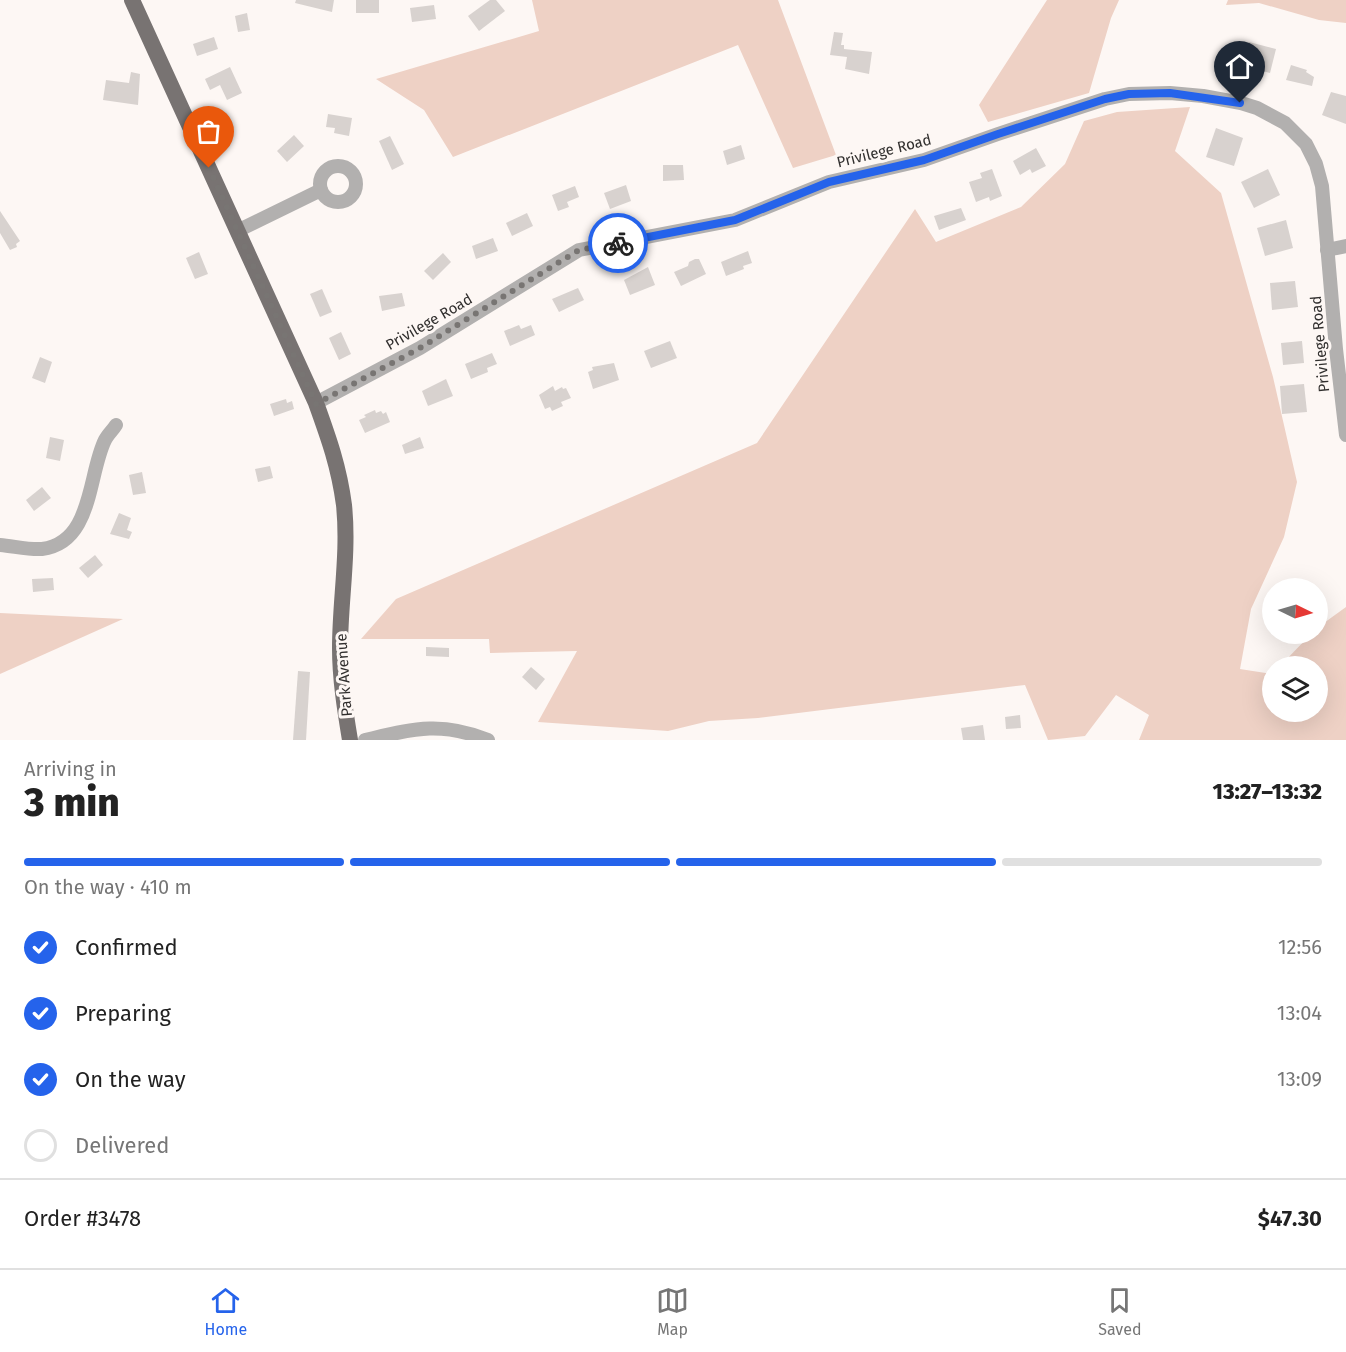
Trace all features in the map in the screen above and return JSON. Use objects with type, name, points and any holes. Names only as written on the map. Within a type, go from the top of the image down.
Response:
[{"type":"main road","name":"Park Avenue","points":[[132,0],[316,404],[334,452],[344,507],[344,573],[340,648],[343,693],[350,740]]},
{"type":"street","name":"Privilege Road","points":[[316,404],[420,348],[579,250],[735,220],[829,182],[924,160],[1105,99],[1129,94],[1170,93],[1240,103],[1271,114],[1285,123],[1306,144],[1316,164],[1322,186],[1346,435]]},
{"type":"street","points":[[237,231],[321,190]]},
{"type":"street","points":[[1327,250],[1346,246]]},
{"type":"street","points":[[0,545],[42,549],[57,544],[70,534],[89,501],[106,438],[116,425]]},
{"type":"street","points":[[365,740],[412,729],[440,727],[470,733],[488,740]]},
{"type":"shaded area","points":[[532,0],[778,0],[836,155],[793,168],[738,45],[453,157],[424,110],[376,79],[539,31]]},
{"type":"shaded area","points":[[1047,0],[1119,0],[1111,18],[1089,93],[988,122],[979,105]]},
{"type":"shaded area","points":[[1228,0],[1346,0],[1346,23],[1319,20],[1259,3],[1226,5]]},
{"type":"shaded area","points":[[1190,107],[1175,151],[1221,193],[1273,377],[1297,482],[1284,537],[1265,578],[1262,578],[1262,585],[1251,609],[1240,669],[1262,672],[1262,722],[1328,722],[1328,656],[1290,656],[1301,644],[1328,644],[1328,620],[1346,607],[1346,740],[1139,740],[1149,715],[1116,695],[1085,736],[1048,740],[1025,685],[758,718],[709,721],[668,731],[538,722],[577,651],[490,653],[489,639],[361,639],[396,599],[757,443],[915,209],[936,242],[1021,207],[1065,164],[1084,121],[1117,112]]},
{"type":"shaded area","points":[[0,613],[123,619],[0,674]]},
{"type":"building","points":[[296,0],[334,0],[332,12],[295,3]]},
{"type":"building","points":[[356,0],[379,0],[379,13],[356,13]]},
{"type":"building","points":[[490,0],[496,0],[505,11],[479,31],[468,16]]},
{"type":"building","points":[[434,5],[436,19],[412,22],[410,8]]},
{"type":"building","points":[[247,13],[250,30],[238,32],[235,16]]},
{"type":"building","points":[[834,32],[843,33],[841,45],[844,45],[844,49],[872,52],[869,74],[845,69],[847,57],[830,55]]},
{"type":"building","points":[[214,37],[218,49],[197,56],[193,44]]},
{"type":"building","points":[[1249,42],[1276,49],[1270,73],[1243,66]]},
{"type":"building","points":[[1291,65],[1307,70],[1306,72],[1314,77],[1312,86],[1286,80]]},
{"type":"building","points":[[230,67],[242,93],[227,100],[220,85],[210,90],[205,79]]},
{"type":"building","points":[[131,72],[140,74],[138,105],[103,100],[106,80],[129,83]]},
{"type":"building","points":[[1331,92],[1346,96],[1346,124],[1322,115]]},
{"type":"building","points":[[328,114],[352,118],[349,136],[334,133],[335,128],[326,127]]},
{"type":"building","points":[[1216,128],[1243,138],[1234,166],[1206,157]]},
{"type":"building","points":[[294,135],[304,146],[287,162],[277,151]]},
{"type":"building","points":[[390,136],[404,164],[392,170],[379,141]]},
{"type":"building","points":[[741,145],[745,159],[727,165],[723,151]]},
{"type":"building","points":[[1036,148],[1046,166],[1032,173],[1030,169],[1020,175],[1013,161]]},
{"type":"building","points":[[663,165],[683,165],[684,180],[663,181]]},
{"type":"building","points":[[992,169],[1002,196],[990,201],[989,197],[976,202],[969,182],[982,178],[980,173]]},
{"type":"building","points":[[1268,169],[1280,195],[1254,208],[1241,182]]},
{"type":"building","points":[[626,185],[631,201],[610,209],[604,193]]},
{"type":"building","points":[[575,186],[579,197],[567,202],[569,207],[558,211],[552,195]]},
{"type":"building","points":[[961,208],[966,220],[939,230],[934,216]]},
{"type":"building","points":[[0,211],[20,241],[16,244],[17,247],[10,250],[0,233]]},
{"type":"building","points":[[527,213],[533,226],[512,236],[506,223]]},
{"type":"building","points":[[1286,220],[1293,248],[1265,256],[1257,228]]},
{"type":"building","points":[[493,238],[498,251],[476,259],[472,246]]},
{"type":"building","points":[[748,251],[752,263],[726,276],[721,262]]},
{"type":"building","points":[[199,252],[208,274],[195,279],[186,258]]},
{"type":"building","points":[[443,253],[451,262],[433,280],[424,271]]},
{"type":"building","points":[[699,259],[706,274],[681,286],[674,272],[688,266],[689,262]]},
{"type":"building","points":[[648,267],[655,285],[630,295],[624,280]]},
{"type":"building","points":[[1295,281],[1298,307],[1272,310],[1270,283]]},
{"type":"building","points":[[578,288],[584,300],[559,312],[552,299]]},
{"type":"building","points":[[322,289],[332,312],[320,317],[310,294]]},
{"type":"building","points":[[402,293],[405,306],[382,311],[379,296]]},
{"type":"building","points":[[519,325],[521,329],[531,325],[535,335],[510,346],[504,331]]},
{"type":"building","points":[[341,332],[351,354],[339,360],[329,338]]},
{"type":"building","points":[[670,341],[677,358],[651,368],[644,351]]},
{"type":"building","points":[[1302,341],[1304,363],[1283,365],[1281,343]]},
{"type":"building","points":[[492,353],[497,364],[487,368],[488,372],[471,379],[465,364]]},
{"type":"building","points":[[40,357],[52,362],[45,383],[32,378]]},
{"type":"building","points":[[614,363],[619,380],[593,389],[588,372],[593,370],[592,367]]},
{"type":"building","points":[[446,379],[453,396],[428,406],[422,391]]},
{"type":"building","points":[[1304,384],[1307,412],[1282,414],[1280,386]]},
{"type":"building","points":[[553,386],[555,391],[562,387],[566,388],[571,398],[561,402],[563,406],[552,411],[550,407],[545,409],[539,395]]},
{"type":"building","points":[[286,399],[287,403],[292,401],[294,409],[274,416],[270,404]]},
{"type":"building","points":[[375,410],[376,413],[386,412],[390,422],[365,433],[359,420]]},
{"type":"building","points":[[50,437],[64,440],[60,461],[46,458]]},
{"type":"building","points":[[420,437],[424,448],[405,454],[402,445]]},
{"type":"building","points":[[270,466],[273,478],[258,482],[255,469]]},
{"type":"building","points":[[142,472],[146,493],[133,495],[129,475]]},
{"type":"building","points":[[42,487],[51,498],[34,511],[26,500]]},
{"type":"building","points":[[119,513],[131,518],[127,530],[132,532],[129,539],[110,534]]},
{"type":"building","points":[[95,555],[103,565],[88,578],[79,568]]},
{"type":"building","points":[[53,578],[54,590],[33,592],[32,579]]},
{"type":"building","points":[[426,647],[449,648],[449,657],[426,656]]},
{"type":"building","points":[[531,667],[545,679],[536,690],[522,677]]},
{"type":"building","points":[[298,671],[310,672],[306,740],[293,740]]},
{"type":"building","points":[[1020,715],[1021,728],[1006,729],[1005,717]]},
{"type":"building","points":[[983,725],[985,740],[963,740],[961,728]]},
{"type":"way so far","points":[[209,168],[316,404],[420,348],[579,250],[618,243]]},
{"type":"route","points":[[618,243],[735,220],[829,182],[924,160],[1105,99],[1129,94],[1170,93],[1240,103]]}]
